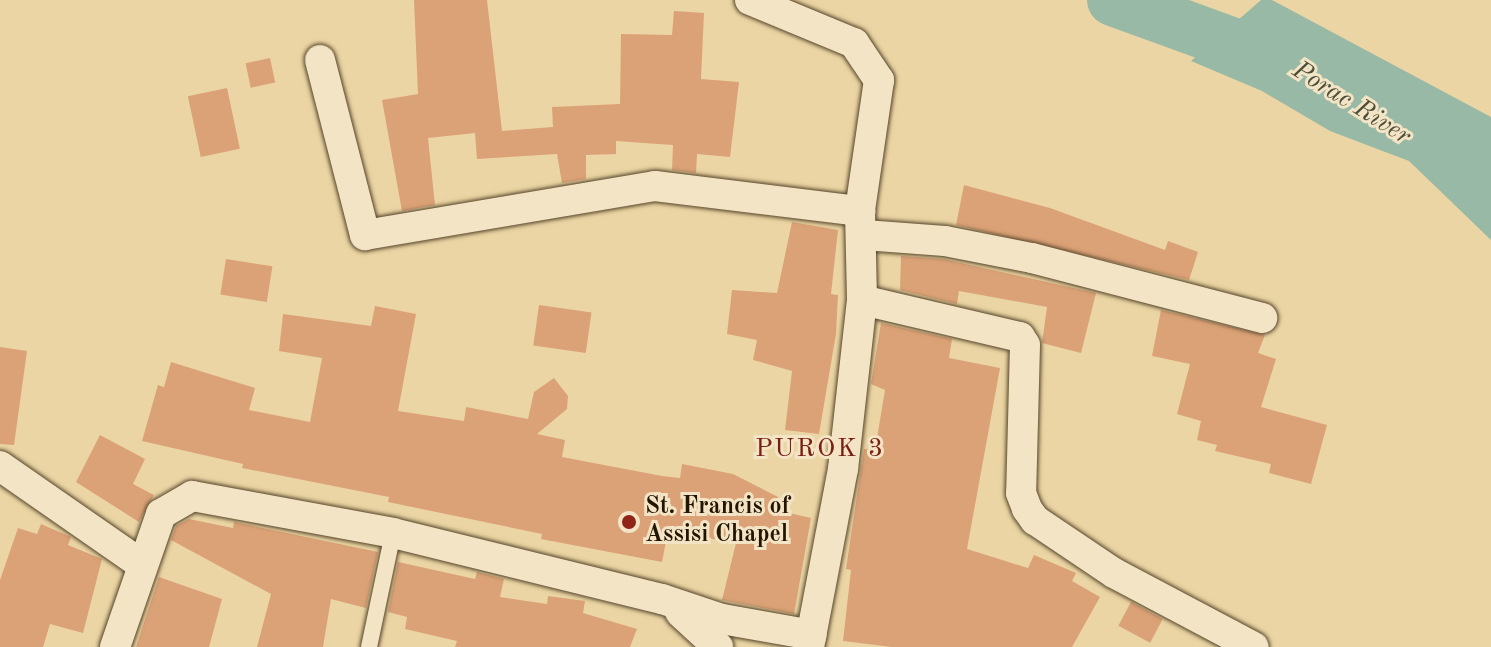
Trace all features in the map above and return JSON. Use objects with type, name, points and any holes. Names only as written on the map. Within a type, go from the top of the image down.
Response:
[{"type":"street","points":[[115,647],[141,564],[161,514],[178,501],[192,496],[393,533],[662,599],[722,619],[811,641],[843,469],[862,300],[862,223],[879,80],[854,43],[750,0]]},
{"type":"street","points":[[320,60],[365,235],[655,186],[862,223],[1032,258],[1262,318]]},
{"type":"street","points":[[862,300],[1020,337],[1025,345],[1021,493],[1027,509],[1114,573],[1254,647]]},
{"type":"street","points":[[0,466],[141,564]]},
{"type":"street","points":[[662,599],[718,647]]},
{"type":"lane","points":[[369,647],[393,533]]},
{"type":"water","points":[[1261,0],[1272,0],[1491,117],[1491,240],[1409,161],[1330,131],[1262,91],[1191,61]]},
{"type":"building","points":[[414,0],[487,0],[502,131],[553,127],[552,107],[620,104],[621,34],[672,35],[674,11],[704,13],[701,79],[739,82],[730,157],[697,154],[696,173],[672,170],[673,145],[616,141],[616,154],[586,155],[586,179],[562,183],[557,154],[477,159],[475,133],[428,138],[435,205],[402,211],[382,100],[418,94]]},
{"type":"building","points":[[270,58],[275,82],[251,88],[246,63]]},
{"type":"building","points":[[227,88],[240,149],[201,157],[188,96]]},
{"type":"building","points":[[964,185],[1050,208],[1165,250],[1168,241],[1198,252],[1189,280],[956,225]]},
{"type":"building","points":[[792,222],[838,230],[831,294],[838,295],[836,334],[819,434],[785,430],[792,371],[753,360],[757,340],[727,334],[732,290],[777,293]]},
{"type":"building","points":[[901,256],[943,259],[1096,293],[1081,353],[1042,343],[1047,307],[959,291],[957,304],[900,290]]},
{"type":"building","points":[[226,259],[272,266],[267,302],[220,295]]},
{"type":"building","points":[[539,305],[591,312],[586,353],[533,346]]},
{"type":"building","points":[[375,306],[416,314],[398,411],[464,421],[466,407],[528,419],[534,392],[554,378],[568,396],[567,409],[537,434],[565,440],[562,457],[680,478],[682,464],[733,474],[778,497],[772,509],[811,518],[794,614],[722,600],[736,543],[668,531],[662,562],[541,539],[542,534],[388,502],[389,497],[242,468],[243,464],[142,441],[158,385],[164,387],[171,362],[255,388],[249,410],[310,422],[322,358],[279,351],[283,314],[371,326]]},
{"type":"building","points":[[1161,310],[1265,335],[1258,353],[1276,359],[1261,407],[1327,425],[1311,484],[1269,473],[1271,464],[1215,451],[1217,445],[1197,440],[1201,421],[1177,414],[1190,364],[1152,356]]},
{"type":"building","points":[[881,323],[952,339],[949,358],[1000,368],[967,549],[1028,568],[1034,555],[1076,573],[1072,581],[1100,597],[1072,647],[892,647],[843,641],[851,570],[846,569],[864,449],[875,450],[885,390],[871,384]]},
{"type":"building","points":[[0,347],[27,351],[14,445],[0,444]]},
{"type":"building","points":[[100,435],[145,459],[133,484],[154,495],[139,522],[76,482]]},
{"type":"building","points":[[189,519],[233,528],[234,522],[378,552],[366,608],[331,599],[323,647],[257,647],[271,594],[171,540],[176,526]]},
{"type":"building","points":[[41,524],[71,537],[68,545],[102,559],[83,633],[50,624],[43,647],[0,647],[0,580],[18,528],[37,534]]},
{"type":"building","points":[[398,562],[475,579],[477,572],[504,579],[500,597],[547,604],[548,596],[585,601],[583,613],[637,629],[630,647],[455,647],[457,641],[405,629],[407,617],[388,612]]},
{"type":"building","points":[[159,577],[222,599],[209,647],[136,647]]},
{"type":"building","points":[[1131,602],[1163,619],[1150,643],[1118,626]]},
{"type":"waterway","name":"Porac River","points":[[1113,0],[1286,63]]},
{"type":"place","name":"St. Francis of Assisi Chapel","points":[[629,522]]},
{"type":"district","name":"PUROK 3","points":[[820,450]]}]
